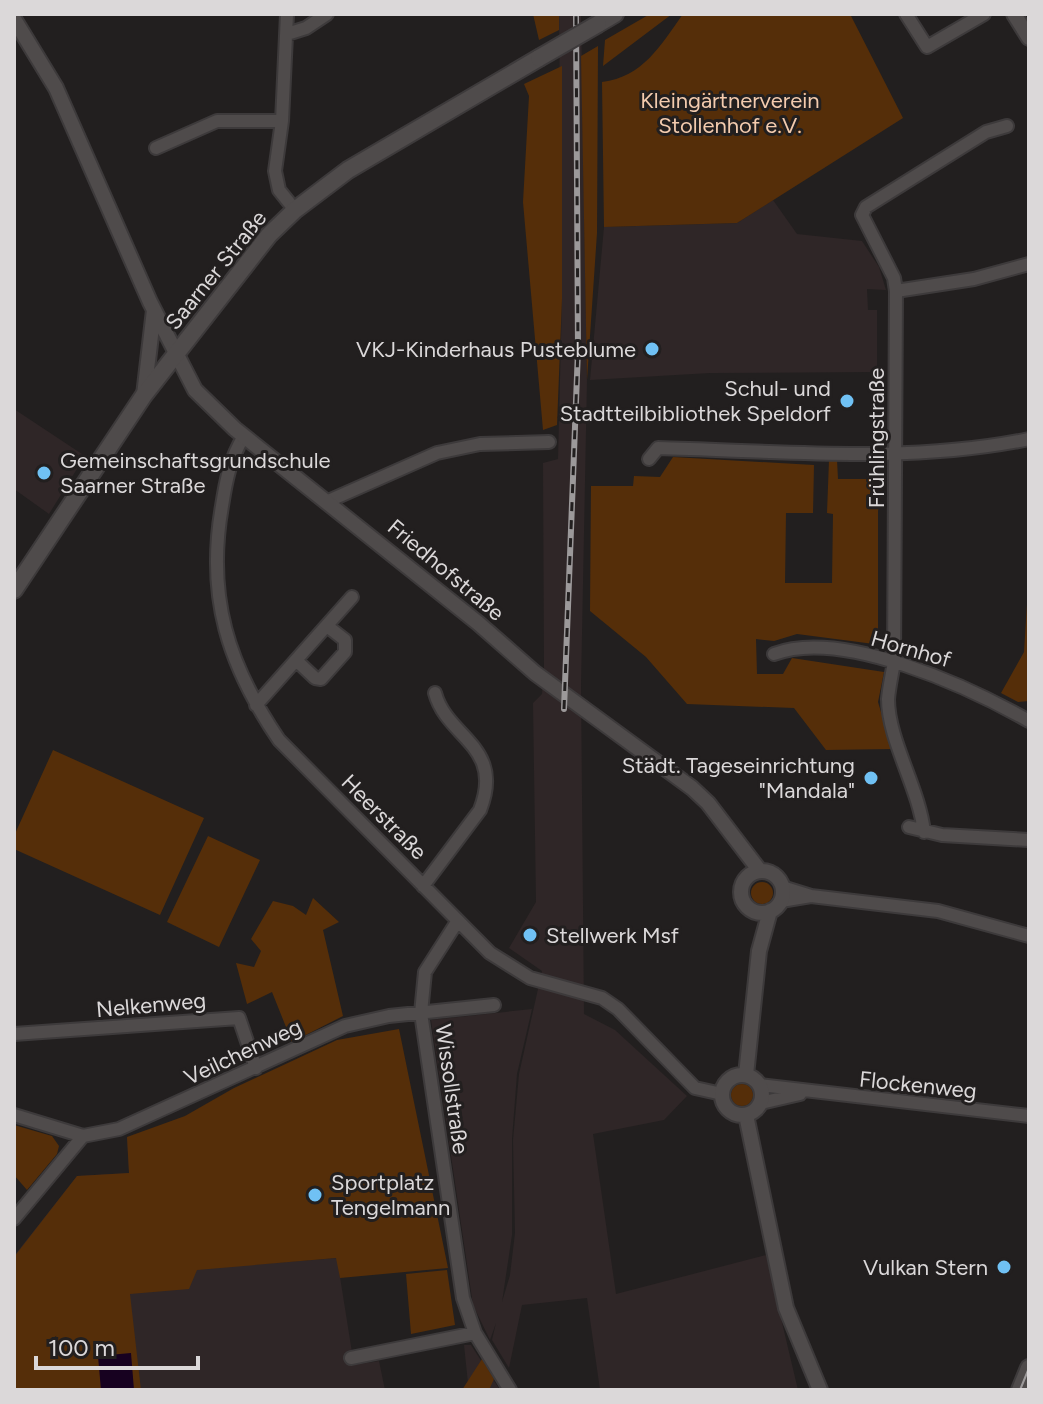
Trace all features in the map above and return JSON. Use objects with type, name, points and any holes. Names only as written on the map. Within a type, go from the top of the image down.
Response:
[{"type":"main road","name":"Saarner Straße","points":[[14,590],[144,395],[269,235],[295,210],[348,170],[615,14]]},
{"type":"main road","points":[[1020,1390],[1029,1368]]},
{"type":"street","points":[[287,14],[276,182],[295,210]]},
{"type":"street","points":[[287,34],[306,28],[327,14]]},
{"type":"street","points":[[906,14],[927,47],[984,14]]},
{"type":"street","points":[[1014,14],[1029,38]]},
{"type":"street","name":"Friedhofstraße","points":[[14,19],[56,88],[154,309],[195,390],[244,436],[478,623],[535,673],[692,788],[760,871],[771,873],[778,900]]},
{"type":"street","points":[[156,148],[217,121],[282,121]]},
{"type":"street","name":"Frühlingstraße","points":[[924,832],[921,807],[902,756],[888,701],[894,662],[896,291],[886,262],[863,222],[866,207],[986,132],[1007,126]]},
{"type":"street","points":[[896,291],[961,282],[1029,264]]},
{"type":"street","points":[[144,395],[154,309]]},
{"type":"street","name":"Heerstraße","points":[[244,436],[229,466],[214,578],[234,657],[256,705],[291,755],[457,922],[514,971],[602,998],[618,1009],[695,1088],[722,1094],[729,1110],[746,1115]]},
{"type":"street","points":[[649,459],[658,448],[896,453],[986,448],[1029,439]]},
{"type":"street","points":[[326,502],[437,453],[480,444],[549,442]]},
{"type":"street","points":[[256,705],[298,662],[352,597]]},
{"type":"street","points":[[298,662],[315,678],[321,679],[345,652],[345,640],[327,626]]},
{"type":"street","name":"Hornhof","points":[[774,654],[791,648],[835,650],[894,662],[965,686],[1029,721]]},
{"type":"street","points":[[423,886],[480,810],[485,797],[482,763],[476,749],[466,734],[446,717],[435,693]]},
{"type":"street","points":[[909,827],[924,832],[1029,840]]},
{"type":"street","points":[[738,841],[745,880],[742,896],[751,910],[759,951]]},
{"type":"street","points":[[745,880],[760,871]]},
{"type":"street","name":"Friedhofstraße","points":[[751,910],[778,900],[811,896],[938,911],[1029,936]]},
{"type":"street","points":[[746,1075],[759,951],[778,900]]},
{"type":"street","name":"Wissollstraße","points":[[457,922],[425,972],[421,1013],[463,1298],[475,1333],[510,1390]]},
{"type":"street","name":"Veilchenweg","points":[[14,1115],[83,1136],[119,1129],[345,1026],[494,1005]]},
{"type":"street","name":"Nelkenweg","points":[[14,1034],[142,1028],[239,1018],[256,1068]]},
{"type":"street","points":[[722,1094],[730,1080],[746,1075]]},
{"type":"street","points":[[746,1075],[760,1085],[761,1103],[746,1115],[786,1308],[820,1390]]},
{"type":"street","name":"Flockenweg","points":[[760,1085],[803,1093],[1029,1116]]},
{"type":"street","name":"Flockenweg","points":[[761,1103],[803,1093]]},
{"type":"street","points":[[14,1219],[83,1136]]},
{"type":"street","points":[[351,1358],[475,1333]]},
{"type":"shaded area","points":[[559,14],[581,14],[587,380],[581,686],[584,1014],[615,1030],[687,1096],[664,1120],[593,1134],[616,1294],[766,1255],[798,1390],[600,1390],[587,1298],[522,1305],[509,1368],[492,1340],[496,1323],[490,1340],[473,1305],[431,1020],[532,1009],[517,1074],[512,1139],[512,1235],[502,1302],[510,1275],[515,1233],[513,1140],[519,1074],[542,971],[509,948],[536,902],[533,703],[542,694],[544,667],[543,463],[558,459],[562,299]]},
{"type":"shaded area","points":[[773,200],[797,234],[862,241],[879,267],[886,290],[867,289],[868,310],[877,310],[877,372],[710,373],[590,380],[604,227],[737,223]]},
{"type":"shaded area","name":"Gemeinschaftsgrundschule Saarner Straße","points":[[14,409],[85,456],[49,514],[14,489]]},
{"type":"shaded area","points":[[127,1137],[196,1269],[337,1258],[354,1365],[379,1361],[385,1390],[14,1390],[14,1256],[77,1176],[129,1173]]},
{"type":"shaded area","points":[[464,1345],[471,1345],[500,1390],[462,1390],[468,1383]]},
{"type":"shaded area","points":[[131,1353],[134,1390],[101,1390],[98,1356]]},
{"type":"green space","points":[[533,14],[559,14],[559,30],[539,40]]},
{"type":"green space","points":[[650,14],[672,14],[603,66],[605,40]]},
{"type":"green space","name":"Kleingärtnerverein Stollenhof e.V.","points":[[683,14],[850,14],[903,118],[737,223],[604,227],[602,82],[629,74],[640,67]]},
{"type":"green space","points":[[598,46],[597,233],[587,380],[581,56]]},
{"type":"green space","points":[[562,66],[562,299],[557,425],[543,430],[523,202],[529,96],[524,84]]},
{"type":"green space","points":[[673,457],[814,465],[813,513],[786,513],[785,583],[832,583],[833,514],[827,513],[829,460],[837,460],[838,479],[884,479],[878,511],[878,639],[874,644],[797,634],[774,641],[756,639],[757,674],[783,674],[792,658],[884,672],[878,702],[892,749],[826,750],[794,708],[687,704],[646,657],[590,611],[591,486],[633,486],[634,476],[660,477]]},
{"type":"green space","points":[[1027,604],[1029,701],[1018,702],[1001,693],[1024,652]]},
{"type":"green space","points":[[53,750],[204,818],[160,915],[14,849],[14,836]]},
{"type":"green space","points":[[208,836],[260,860],[219,947],[167,922]]},
{"type":"green space","points":[[762,882],[773,893],[762,904],[751,893]]},
{"type":"green space","points":[[313,898],[339,922],[323,930],[343,1016],[292,1042],[272,992],[247,1004],[236,963],[254,967],[261,951],[251,939],[273,901],[293,906],[306,915]]},
{"type":"green space","points":[[399,1029],[448,1268],[340,1278],[336,1258],[197,1270],[189,1289],[130,1294],[141,1390],[14,1390],[14,1257],[77,1176],[129,1173],[127,1137],[185,1116],[234,1088],[337,1040]]},
{"type":"green space","points":[[742,1084],[753,1095],[742,1106],[731,1095]]},
{"type":"green space","points":[[14,1125],[52,1136],[59,1146],[57,1154],[27,1190],[14,1175]]},
{"type":"green space","points":[[447,1270],[455,1325],[411,1334],[406,1274]]},
{"type":"green space","points":[[482,1359],[494,1379],[489,1390],[462,1390]]},
{"type":"tram line","points":[[1020,1390],[1029,1368]]},
{"type":"railway","points":[[564,709],[578,350],[576,14]]},
{"type":"place","name":"VKJ-Kinderhaus Pusteblume","points":[[652,349]]},
{"type":"place","name":"Schul- und Stadtteilbibliothek Speldorf","points":[[847,401]]},
{"type":"place","name":"Gemeinschaftsgrundschule Saarner Straße","points":[[44,473]]},
{"type":"place","name":"Städt. Tageseinrichtung \"Mandala\"","points":[[871,778]]},
{"type":"place","name":"Stellwerk Msf","points":[[530,935]]},
{"type":"place","name":"Sportplatz Tengelmann","points":[[315,1195]]},
{"type":"place","name":"Vulkan Stern","points":[[1004,1267]]}]
